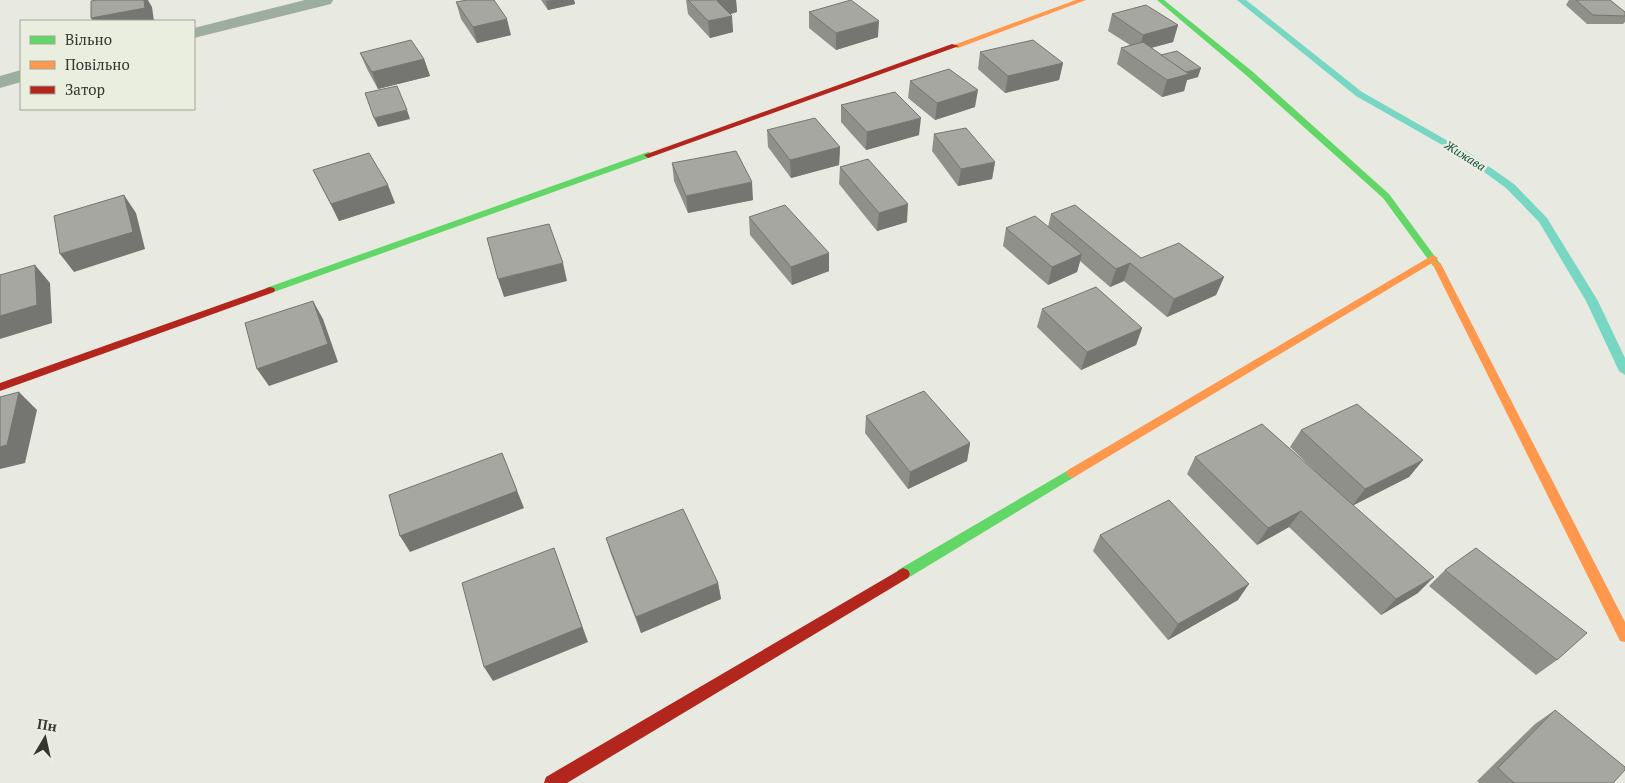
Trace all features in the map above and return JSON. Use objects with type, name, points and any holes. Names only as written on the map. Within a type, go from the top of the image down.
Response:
[{"type":"street","points":[[195,33],[325,0]]},
{"type":"street","points":[[0,388],[1083,0]]},
{"type":"street","points":[[1160,0],[1250,74],[1386,196],[1433,258],[1625,636]]},
{"type":"street","points":[[0,82],[20,76]]},
{"type":"street","points":[[552,783],[1433,258]]},
{"type":"building","points":[[144,0],[145,8],[91,18],[91,1]]},
{"type":"building","points":[[494,0],[507,19],[473,27],[456,2]]},
{"type":"building","points":[[688,0],[720,0],[717,1],[732,16],[708,21]]},
{"type":"building","points":[[851,0],[879,21],[836,33],[809,12]]},
{"type":"building","points":[[1576,0],[1610,0],[1625,12],[1625,16],[1593,15]]},
{"type":"building","points":[[1146,5],[1178,25],[1143,35],[1112,14]]},
{"type":"building","points":[[411,40],[424,59],[372,72],[360,53]]},
{"type":"building","points":[[1033,40],[1063,63],[1008,76],[980,52]]},
{"type":"building","points":[[1143,42],[1189,74],[1167,80],[1121,48]]},
{"type":"building","points":[[1177,51],[1201,68],[1186,72],[1161,55]]},
{"type":"building","points":[[949,69],[978,90],[937,103],[910,81]]},
{"type":"building","points":[[397,86],[407,110],[374,118],[365,93]]},
{"type":"building","points":[[895,92],[921,118],[867,132],[841,105]]},
{"type":"building","points":[[815,118],[840,147],[790,160],[767,130]]},
{"type":"building","points":[[966,128],[995,162],[961,169],[934,134]]},
{"type":"building","points":[[736,151],[752,182],[686,196],[672,163]]},
{"type":"building","points":[[369,153],[388,185],[331,204],[313,170]]},
{"type":"building","points":[[868,159],[908,204],[879,213],[840,167]]},
{"type":"building","points":[[124,195],[133,232],[60,254],[54,216]]},
{"type":"building","points":[[785,205],[829,253],[791,267],[749,217]]},
{"type":"building","points":[[1075,205],[1141,258],[1179,243],[1224,277],[1174,299],[1130,263],[1116,269],[1051,214]]},
{"type":"building","points":[[1035,216],[1082,254],[1052,267],[1006,228]]},
{"type":"building","points":[[549,224],[563,263],[498,279],[487,238]]},
{"type":"building","points":[[35,265],[37,305],[0,316],[0,275]]},
{"type":"building","points":[[1096,287],[1142,328],[1087,352],[1042,309]]},
{"type":"building","points":[[313,301],[328,344],[257,369],[245,323]]},
{"type":"building","points":[[924,391],[970,443],[910,472],[866,416]]},
{"type":"building","points":[[19,392],[7,445],[0,447],[0,397]]},
{"type":"building","points":[[1357,404],[1423,460],[1365,489],[1301,430]]},
{"type":"building","points":[[1262,424],[1434,577],[1396,599],[1301,511],[1268,528],[1195,457]]},
{"type":"building","points":[[502,453],[517,491],[400,536],[389,495]]},
{"type":"building","points":[[1169,500],[1249,584],[1178,624],[1100,535]]},
{"type":"building","points":[[683,509],[718,583],[636,617],[606,538]]},
{"type":"building","points":[[554,548],[582,627],[484,667],[462,583]]},
{"type":"building","points":[[1476,548],[1587,633],[1557,660],[1445,570]]},
{"type":"building","points":[[1555,710],[1625,767],[1625,770],[1613,783],[1514,783],[1498,768]]},
{"type":"waterway","name":"Жижава","points":[[1241,0],[1359,94],[1468,156],[1510,186],[1543,220],[1592,301],[1625,371]]},
{"type":"traffic: fast","points":[[1160,0],[1250,74],[1386,196],[1436,264]]},
{"type":"traffic: fast","points":[[270,290],[648,155]]},
{"type":"traffic: fast","points":[[903,574],[1072,473]]},
{"type":"traffic: slow","points":[[955,46],[1083,0]]},
{"type":"traffic: slow","points":[[1072,473],[1433,258]]},
{"type":"traffic: slow","points":[[1436,264],[1625,636]]},
{"type":"traffic: jam","points":[[648,155],[955,46]]},
{"type":"traffic: jam","points":[[0,387],[270,290]]},
{"type":"traffic: jam","points":[[552,783],[903,574]]}]
